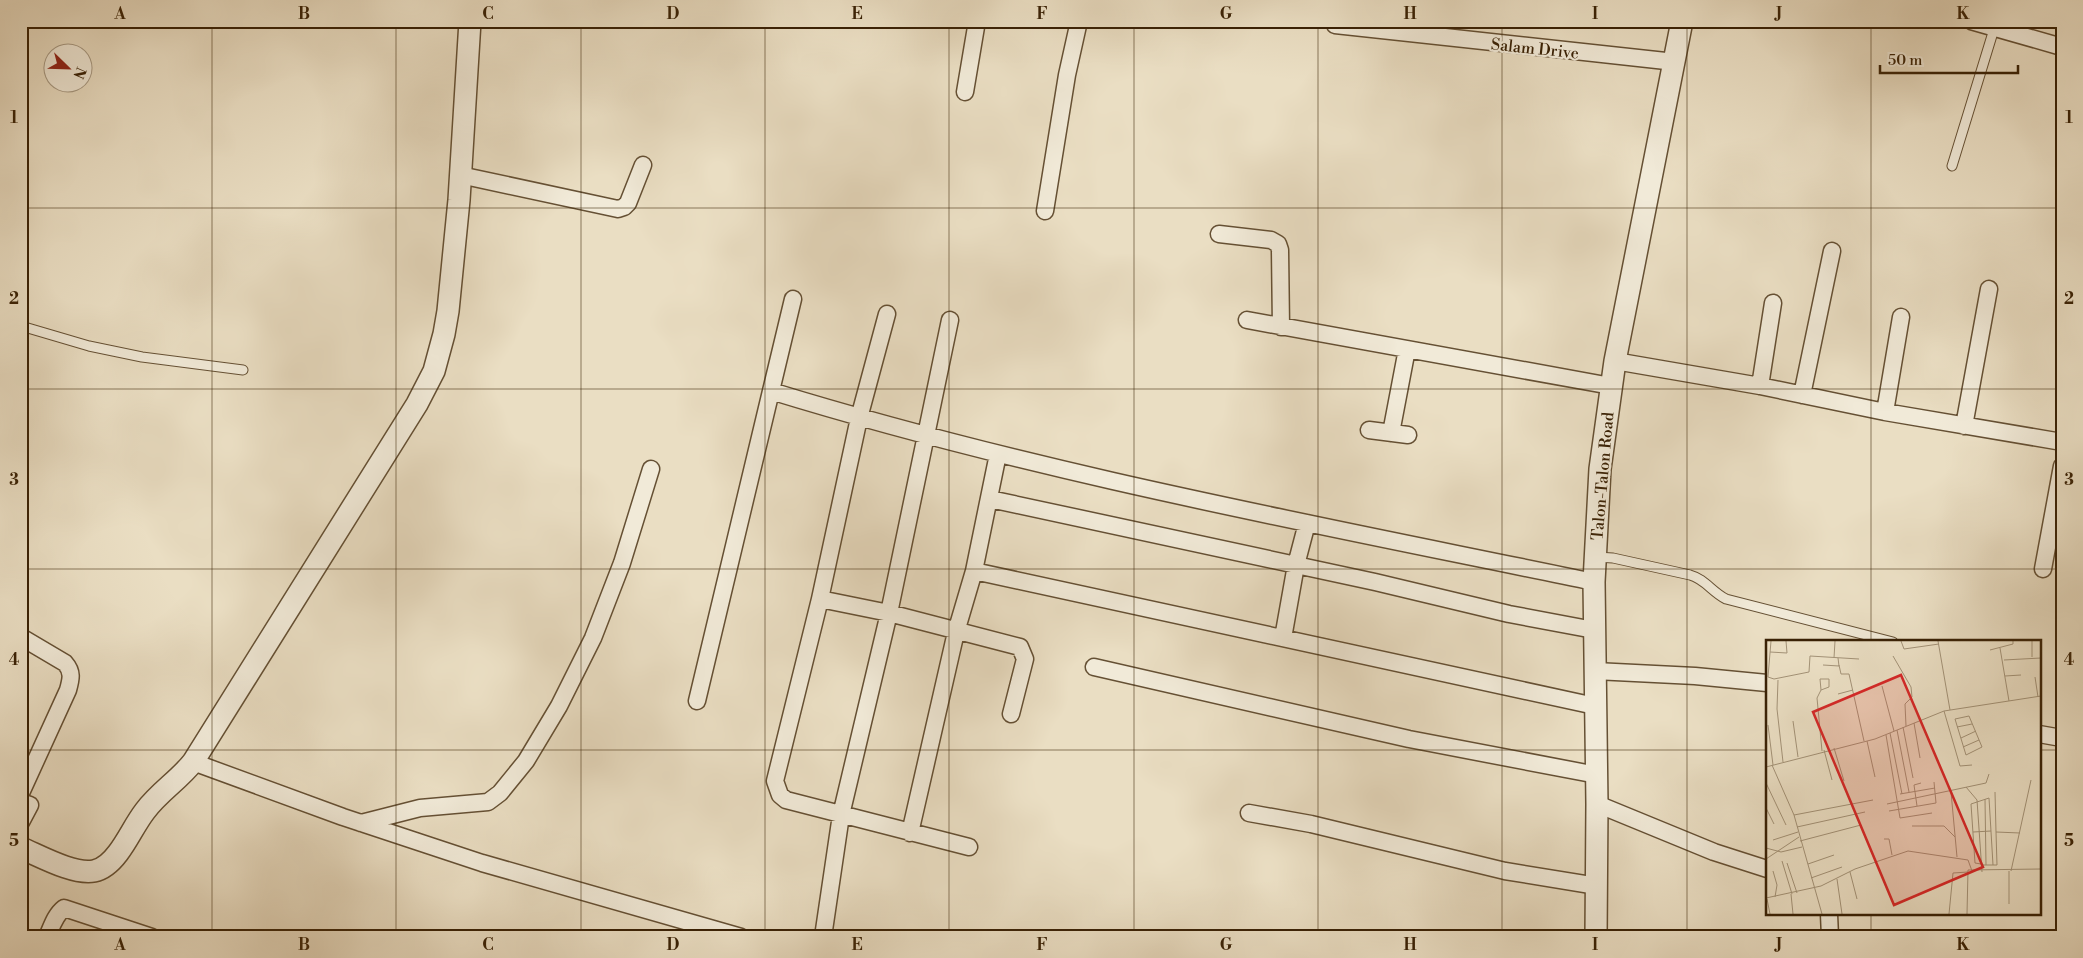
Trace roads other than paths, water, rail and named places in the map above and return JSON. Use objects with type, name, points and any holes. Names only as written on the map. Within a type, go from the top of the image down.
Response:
[{"type":"street","points":[[21,848],[61,865],[79,870],[93,871],[106,866],[118,852],[137,821],[156,797],[184,774],[193,762],[417,404],[434,371],[448,311],[460,175],[470,21]]},
{"type":"street","points":[[965,92],[977,21]]},
{"type":"street","points":[[1044,211],[1067,75],[1079,21]]},
{"type":"street","name":"Talon-Talon Road","points":[[1596,937],[1598,804],[1594,582],[1600,469],[1615,361],[1682,21]]},
{"type":"street","points":[[1971,21],[2062,47]]},
{"type":"street","name":"Salam Drive","points":[[1335,25],[1675,62]]},
{"type":"street","points":[[460,175],[618,209],[624,208],[628,203],[643,165]]},
{"type":"street","points":[[1219,234],[1271,240],[1278,244],[1280,250],[1281,327]]},
{"type":"street","points":[[1802,395],[1832,251]]},
{"type":"street","points":[[1964,426],[1989,289]]},
{"type":"street","points":[[696,701],[793,299]]},
{"type":"street","points":[[1760,386],[1772,303]]},
{"type":"street","points":[[887,314],[859,418],[820,599],[775,781],[780,795],[786,800],[969,847]]},
{"type":"street","points":[[1884,412],[1901,316]]},
{"type":"street","points":[[823,937],[842,815],[889,613],[950,320]]},
{"type":"street","points":[[1247,320],[1611,386]]},
{"type":"street","points":[[1391,433],[1407,349]]},
{"type":"street","points":[[1615,361],[1760,386],[1884,412],[2062,442]]},
{"type":"street","points":[[772,391],[859,418],[998,454],[1307,523],[1594,582]]},
{"type":"street","points":[[1369,430],[1408,435]]},
{"type":"street","points":[[910,833],[956,632],[974,571],[998,454]]},
{"type":"street","points":[[2044,569],[2062,466]]},
{"type":"street","points":[[361,823],[420,808],[488,802],[500,793],[526,761],[554,714],[593,638],[622,563],[652,469]]},
{"type":"street","points":[[990,499],[1296,565],[1509,614],[1594,630]]},
{"type":"street","points":[[1283,638],[1296,565],[1307,523]]},
{"type":"street","points":[[974,571],[1595,706]]},
{"type":"street","points":[[820,599],[889,613],[956,632],[1020,647],[1025,659],[1012,714]]},
{"type":"street","points":[[21,637],[65,663],[70,670],[71,678],[68,690],[21,793]]},
{"type":"street","points":[[1094,667],[1408,739],[1597,775]]},
{"type":"street","points":[[1595,671],[1695,676],[1766,683]]},
{"type":"street","points":[[2040,734],[2056,737]]},
{"type":"street","points":[[193,762],[361,823],[482,863],[741,937]]},
{"type":"street","points":[[21,802],[30,806],[21,822]]},
{"type":"street","points":[[1598,804],[1714,852],[1766,868]]},
{"type":"street","points":[[1249,813],[1311,824],[1505,871],[1597,886]]},
{"type":"street","points":[[48,937],[54,919],[64,908],[152,937]]},
{"type":"street","points":[[1829,916],[1830,937]]},
{"type":"lane","points":[[1952,166],[1994,29]]},
{"type":"lane","points":[[21,326],[89,346],[142,357],[243,370]]},
{"type":"lane","points":[[1596,557],[1613,558],[1690,575],[1701,579],[1712,591],[1726,599],[1885,640]]}]
